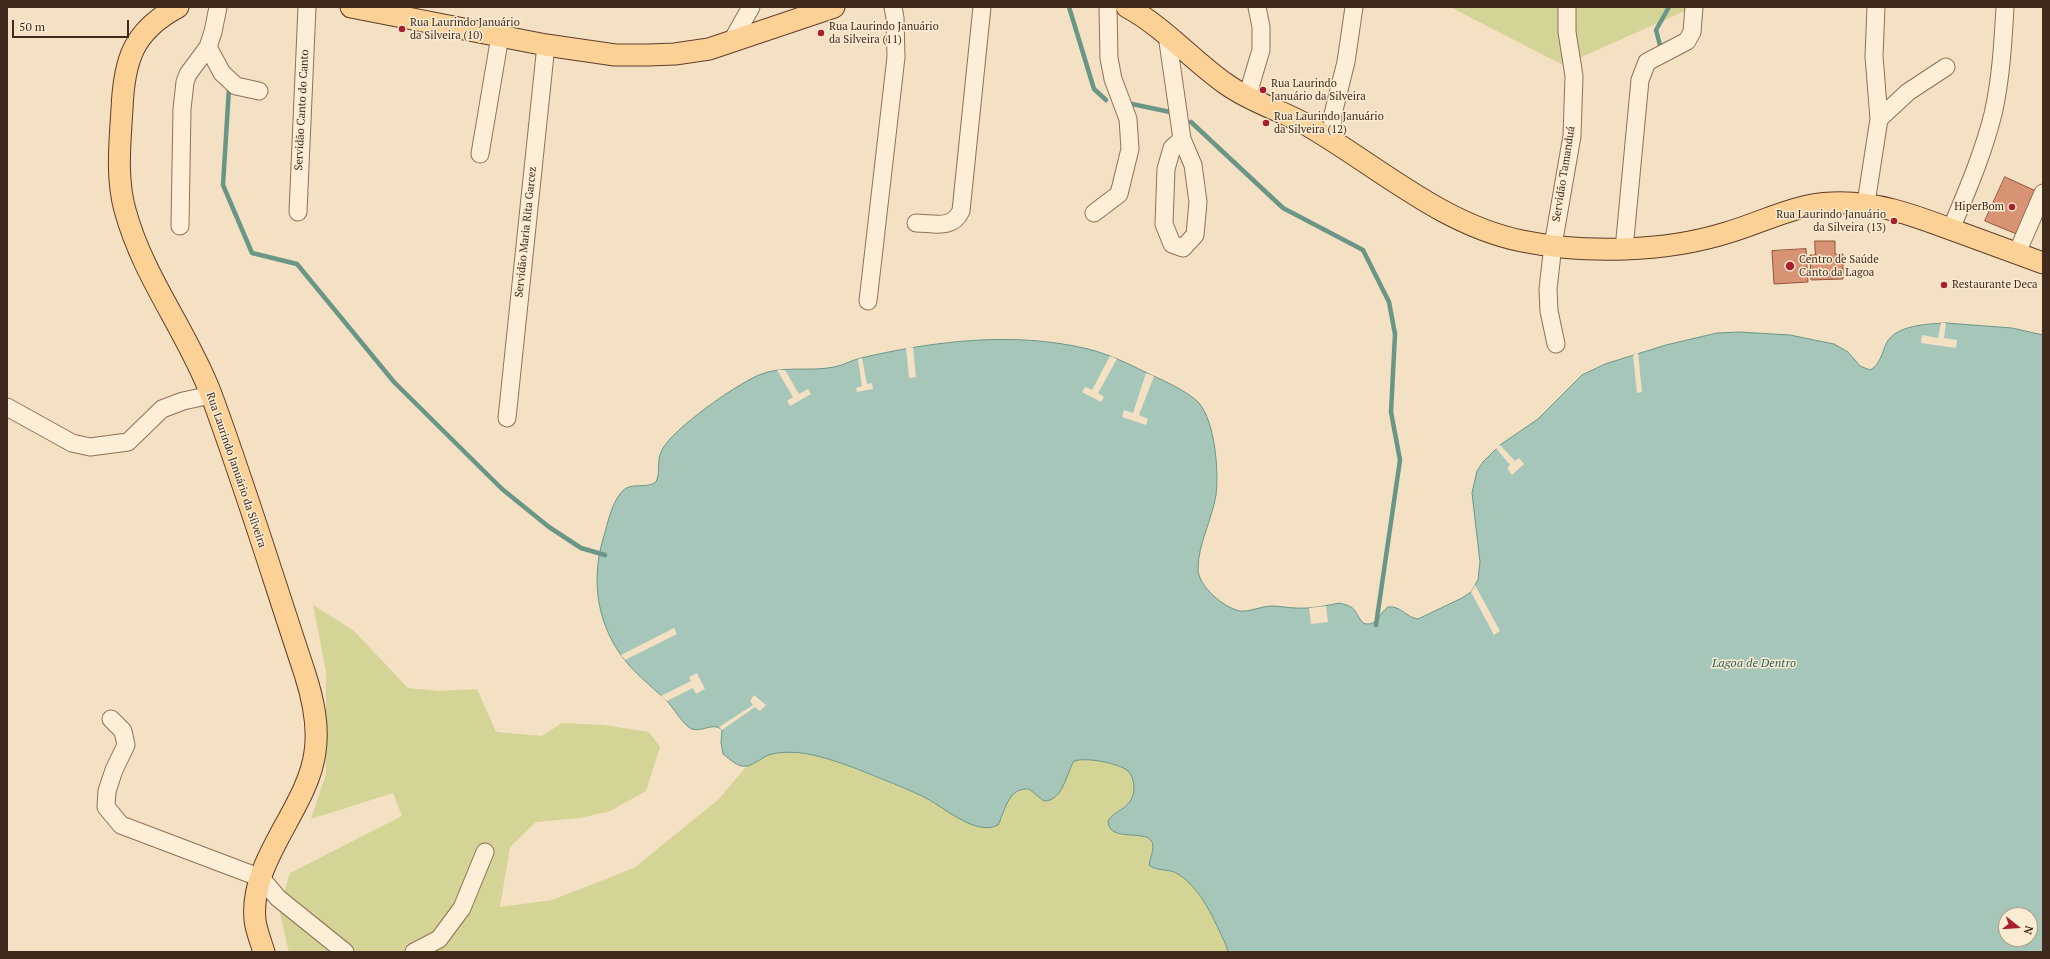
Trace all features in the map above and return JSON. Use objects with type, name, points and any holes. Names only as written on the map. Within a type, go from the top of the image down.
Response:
[{"type":"main road","points":[[351,7],[546,45],[609,54],[648,55],[675,54],[709,49],[733,39],[834,7]]},
{"type":"main road","points":[[1127,7],[1167,35],[1213,74],[1247,97],[1292,117],[1332,140],[1414,193],[1466,222],[1505,237],[1553,245],[1624,249],[1672,246],[1706,240],[1811,205],[1829,203],[1866,203],[1910,214],[2043,263]]},
{"type":"main road","name":"Rua Laurindo Januário da Silveira","points":[[173,8],[146,31],[134,48],[126,66],[123,84],[120,140],[121,187],[125,209],[143,261],[191,350],[211,395],[305,674],[313,701],[316,725],[315,751],[312,769],[278,838],[261,878],[255,906],[255,920],[264,952]]},
{"type":"street","points":[[180,226],[182,109],[186,82],[188,74],[208,46],[213,32],[218,7]]},
{"type":"street","name":"Servidão Canto do Canto","points":[[298,212],[307,7]]},
{"type":"street","points":[[733,39],[751,7]]},
{"type":"street","points":[[868,301],[896,56],[895,18],[893,7]]},
{"type":"street","points":[[916,223],[949,224],[957,219],[961,211],[982,7]]},
{"type":"street","points":[[1094,213],[1119,194],[1130,149],[1128,119],[1113,79],[1109,58],[1108,7]]},
{"type":"street","points":[[1247,97],[1261,50],[1261,27],[1257,7]]},
{"type":"street","points":[[1332,140],[1333,114],[1346,62],[1354,7]]},
{"type":"street","name":"Servidão Tamanduá","points":[[1556,344],[1549,310],[1548,289],[1553,245],[1572,136],[1574,76],[1567,32],[1566,7]]},
{"type":"street","points":[[1624,249],[1640,80],[1646,62],[1687,41],[1692,32],[1694,7]]},
{"type":"street","points":[[1866,203],[1879,119],[1874,56],[1876,7]]},
{"type":"street","points":[[1951,229],[1974,174],[1993,113],[2000,66],[2005,7]]},
{"type":"street","points":[[1167,35],[1182,139],[1193,165],[1198,202],[1195,235],[1183,248],[1172,244],[1164,224],[1166,169],[1172,148],[1182,139]]},
{"type":"street","points":[[480,154],[500,36]]},
{"type":"street","name":"Servidão Maria Rita Garcez","points":[[507,418],[546,45]]},
{"type":"street","points":[[208,46],[222,73],[236,86],[259,91]]},
{"type":"street","points":[[1879,119],[1908,92],[1946,67]]},
{"type":"street","points":[[2017,253],[2043,193]]},
{"type":"street","points":[[7,407],[72,443],[90,447],[128,442],[162,409],[183,401],[211,395]]},
{"type":"street","points":[[111,719],[123,731],[126,745],[114,770],[107,792],[106,807],[121,826],[261,878],[278,898],[345,952]]},
{"type":"street","points":[[414,952],[439,939],[462,908],[485,852]]},
{"type":"green space","points":[[1450,7],[1694,7],[1563,65]]},
{"type":"green space","points":[[313,605],[353,630],[408,688],[440,691],[477,689],[496,732],[542,736],[562,723],[604,725],[649,732],[660,747],[646,791],[610,811],[580,818],[536,822],[510,847],[500,907],[552,900],[634,868],[719,799],[747,766],[770,754],[785,752],[822,756],[923,796],[966,822],[1002,819],[1010,796],[1024,789],[1033,791],[1038,796],[1059,779],[1071,767],[1075,760],[1086,759],[1102,761],[1128,771],[1135,784],[1134,791],[1127,804],[1110,818],[1151,841],[1153,846],[1150,859],[1154,869],[1178,874],[1194,888],[1201,896],[1212,916],[1228,952],[289,952],[279,909],[290,873],[402,816],[393,793],[311,819],[326,774],[326,671]]},
{"type":"water","name":"Lagoa de Dentro","points":[[1946,323],[2012,328],[2043,335],[2043,952],[1228,952],[1212,916],[1201,896],[1194,888],[1178,874],[1171,871],[1156,869],[1149,865],[1153,848],[1151,840],[1146,837],[1115,832],[1110,828],[1108,821],[1114,814],[1128,804],[1133,795],[1133,779],[1130,773],[1124,768],[1110,763],[1094,760],[1074,761],[1060,792],[1056,797],[1044,801],[1029,789],[1016,792],[1008,801],[998,825],[989,828],[979,827],[969,823],[930,800],[898,785],[826,758],[794,752],[772,754],[750,765],[740,766],[723,754],[721,742],[722,730],[715,727],[698,730],[690,728],[666,700],[631,667],[613,642],[601,613],[597,582],[600,551],[610,514],[620,494],[628,487],[647,485],[656,482],[660,454],[662,450],[668,441],[691,419],[721,397],[749,380],[759,375],[777,370],[834,367],[858,359],[917,347],[974,340],[1003,339],[1032,340],[1060,344],[1088,349],[1117,359],[1188,394],[1199,403],[1209,422],[1215,447],[1217,485],[1214,504],[1200,550],[1198,569],[1199,576],[1207,589],[1227,606],[1240,611],[1248,611],[1272,606],[1312,608],[1339,603],[1352,608],[1363,623],[1368,624],[1375,622],[1388,607],[1396,608],[1418,619],[1462,598],[1471,592],[1478,580],[1480,562],[1472,493],[1477,471],[1483,462],[1500,445],[1538,419],[1582,375],[1605,364],[1666,345],[1717,333],[1739,332],[1790,335],[1834,344],[1848,352],[1860,366],[1870,370],[1878,362],[1890,338],[1904,329],[1921,325]]},
{"type":"pier","points":[[1941,323],[1946,323],[1944,338],[1957,340],[1956,348],[1921,343],[1922,335],[1938,338]]},
{"type":"pier","points":[[913,347],[916,377],[909,378],[906,348]]},
{"type":"pier","points":[[1638,353],[1642,392],[1637,393],[1633,355]]},
{"type":"pier","points":[[1110,356],[1117,359],[1098,393],[1104,397],[1101,402],[1082,392],[1085,387],[1092,390]]},
{"type":"pier","points":[[862,358],[867,384],[872,383],[873,389],[857,392],[856,388],[862,386],[858,359]]},
{"type":"pier","points":[[777,370],[785,370],[799,394],[808,389],[811,394],[790,406],[787,401],[793,397]]},
{"type":"pier","points":[[1146,373],[1154,376],[1139,415],[1148,419],[1146,425],[1122,417],[1124,410],[1133,413]]},
{"type":"pier","points":[[1500,445],[1515,461],[1519,458],[1524,464],[1512,475],[1507,468],[1510,465],[1496,448]]},
{"type":"pier","points":[[1475,585],[1500,631],[1494,635],[1471,592]]},
{"type":"pier","points":[[1326,606],[1328,622],[1311,624],[1309,608]]},
{"type":"pier","points":[[674,628],[677,634],[625,660],[621,655]]},
{"type":"pier","points":[[697,673],[705,689],[696,694],[693,688],[667,701],[661,696],[691,681],[689,677]]},
{"type":"pier","points":[[754,695],[766,705],[760,711],[755,707],[722,730],[719,727],[753,705],[750,701]]},
{"type":"building","name":"HiperBom","points":[[2005,177],[2038,192],[2019,235],[1985,221]]},
{"type":"building","points":[[1815,241],[1835,241],[1835,254],[1843,254],[1843,279],[1811,280],[1810,255],[1815,255]]},
{"type":"building","name":"Centro de Saúde Canto da Lagoa","points":[[1806,249],[1808,282],[1774,284],[1772,251]]},
{"type":"waterway","points":[[1069,7],[1094,89],[1106,100]]},
{"type":"waterway","points":[[1660,45],[1656,30],[1669,7]]},
{"type":"waterway","points":[[229,88],[223,185],[252,253],[297,264],[394,382],[502,489],[549,527],[581,548],[605,555]]},
{"type":"waterway","points":[[1132,104],[1170,112]]},
{"type":"waterway","points":[[1191,122],[1283,208],[1363,250],[1389,302],[1395,334],[1391,412],[1400,460],[1376,625]]},
{"type":"place","name":"Rua Laurindo Januário da Silveira (10)","points":[[402,29]]},
{"type":"place","name":"Rua Laurindo Januário da Silveira (11)","points":[[821,33]]},
{"type":"place","name":"Rua Laurindo Januário da Silveira","points":[[1263,90]]},
{"type":"place","name":"Rua Laurindo Januário da Silveira (12)","points":[[1266,123]]},
{"type":"place","name":"HiperBom","points":[[2012,207]]},
{"type":"place","name":"Rua Laurindo Januário da Silveira (13)","points":[[1894,221]]},
{"type":"place","name":"Centro de Saúde Canto da Lagoa","points":[[1790,266]]},
{"type":"place","name":"Restaurante Deca","points":[[1944,285]]}]
